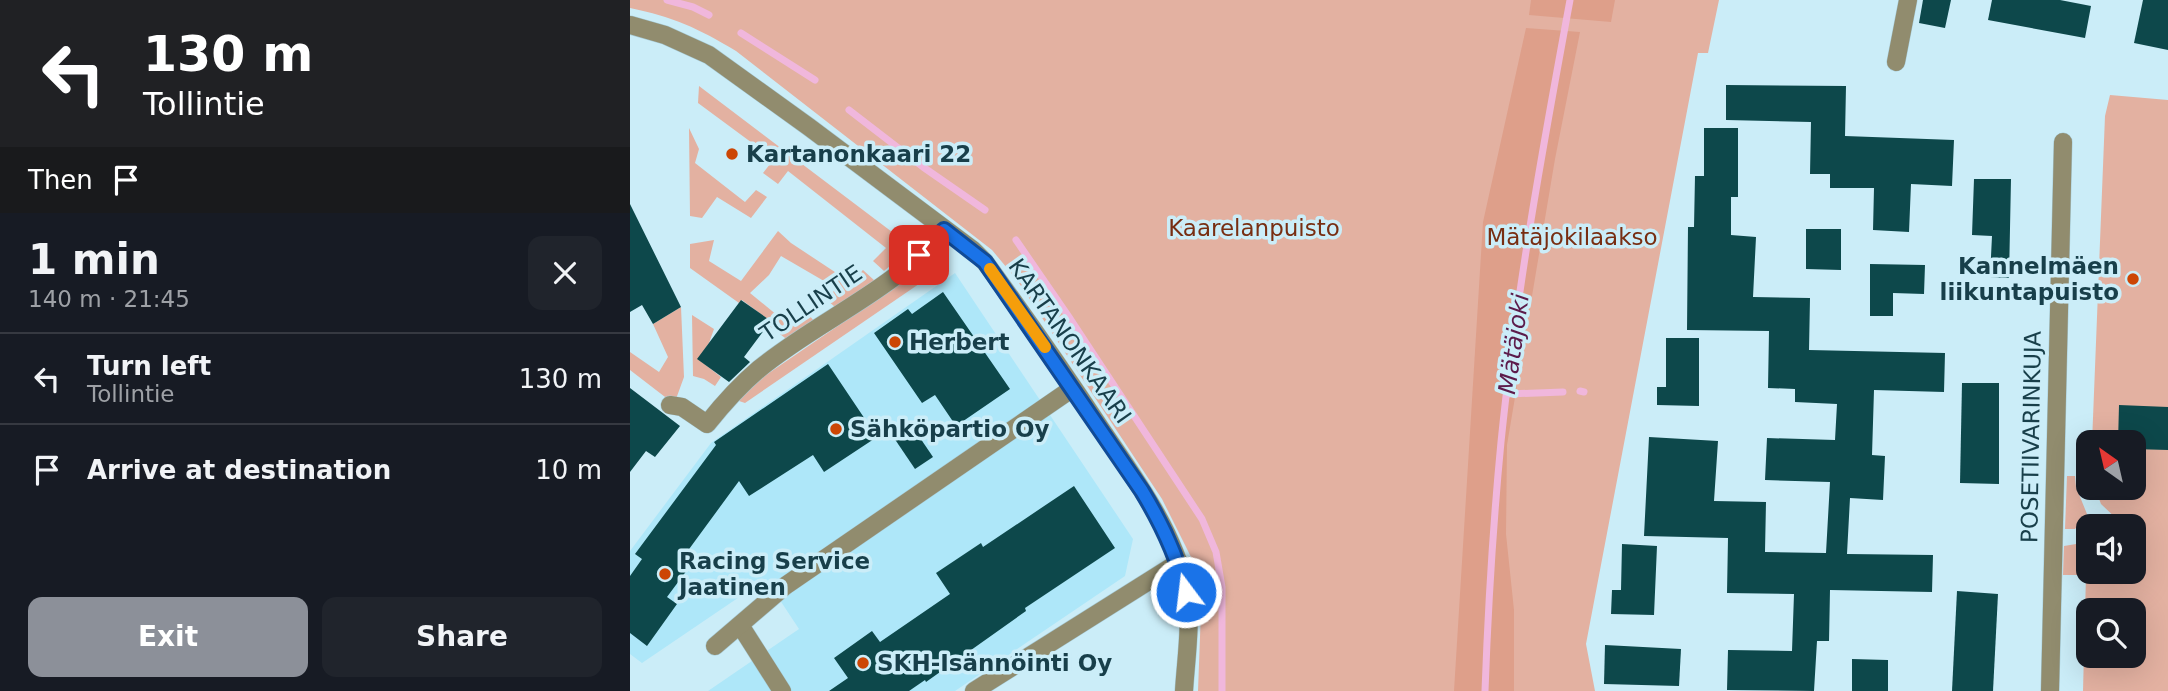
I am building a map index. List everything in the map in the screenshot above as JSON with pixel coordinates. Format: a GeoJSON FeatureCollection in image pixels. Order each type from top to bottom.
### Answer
{"type":"FeatureCollection","features":[{"type":"Feature","properties":{"kind":"street"},"geometry":{"type":"LineString","coordinates":[[1896,62],[1908,0]]}},
{"type":"Feature","properties":{"kind":"street","name":"KARTANONKAARI"},"geometry":{"type":"LineString","coordinates":[[630,25],[665,35],[709,55],[809,127],[985,262],[1073,387],[1164,526],[1179,562],[1186,592],[1188,614],[1184,691]]}},
{"type":"Feature","properties":{"kind":"street","name":"POSETIIVARINKUJA"},"geometry":{"type":"LineString","coordinates":[[2050,691],[2063,142]]}},
{"type":"Feature","properties":{"kind":"street","name":"TOLLINTIE"},"geometry":{"type":"LineString","coordinates":[[670,405],[682,407],[707,424],[761,368],[887,281],[926,250],[944,230]]}},
{"type":"Feature","properties":{"kind":"street"},"geometry":{"type":"LineString","coordinates":[[715,646],[785,586],[1073,387]]}},
{"type":"Feature","properties":{"kind":"street"},"geometry":{"type":"LineString","coordinates":[[974,691],[1179,562]]}},
{"type":"Feature","properties":{"kind":"street"},"geometry":{"type":"LineString","coordinates":[[740,625],[782,691]]}},
{"type":"Feature","properties":{"kind":"shaded area"},"geometry":{"type":"Polygon","coordinates":[[[1531,0],[1615,0],[1611,22],[1529,15],[1531,0]]]}},
{"type":"Feature","properties":{"kind":"shaded area"},"geometry":{"type":"Polygon","coordinates":[[[1526,28],[1580,32],[1555,159],[1507,445],[1506,534],[1514,610],[1514,691],[1454,691],[1483,222],[1526,28]]]}},
{"type":"Feature","properties":{"kind":"shaded area"},"geometry":{"type":"Polygon","coordinates":[[[955,273],[1133,539],[1125,576],[955,691],[708,691],[799,629],[766,579],[642,663],[630,654],[630,551],[711,443],[955,273]]]}},
{"type":"Feature","properties":{"kind":"green space","name":"Kaarelanpuisto"},"geometry":{"type":"Polygon","coordinates":[[[630,0],[1719,0],[1708,53],[1698,53],[1586,644],[1595,691],[1198,691],[1201,610],[1192,559],[1162,499],[1017,280],[992,250],[736,51],[685,24],[630,8],[630,0]]]}},
{"type":"Feature","properties":{"kind":"green space"},"geometry":{"type":"Polygon","coordinates":[[[699,86],[911,246],[910,249],[884,271],[873,261],[886,248],[788,171],[778,184],[763,173],[774,159],[698,103],[699,86]]]}},
{"type":"Feature","properties":{"kind":"green space","name":"Kannelmäen liikuntapuisto"},"geometry":{"type":"Polygon","coordinates":[[[2110,95],[2168,100],[2168,691],[2083,691],[2084,668],[2146,668],[2146,598],[2085,598],[2086,584],[2146,584],[2146,514],[2112,514],[2100,500],[2146,500],[2146,430],[2093,430],[2105,116],[2110,95]]]}},
{"type":"Feature","properties":{"kind":"green space"},"geometry":{"type":"Polygon","coordinates":[[[689,128],[699,149],[695,163],[745,202],[756,190],[767,197],[751,218],[717,197],[702,218],[690,216],[689,128]]]}},
{"type":"Feature","properties":{"kind":"green space"},"geometry":{"type":"Polygon","coordinates":[[[778,231],[791,243],[850,282],[863,270],[875,281],[835,307],[827,300],[836,288],[781,256],[769,275],[750,293],[789,325],[808,314],[815,322],[789,341],[768,325],[770,321],[742,300],[739,303],[690,268],[690,244],[714,240],[709,261],[741,281],[778,231]]]}},
{"type":"Feature","properties":{"kind":"green space"},"geometry":{"type":"Polygon","coordinates":[[[927,265],[934,268],[935,273],[745,403],[736,400],[741,392],[927,265]]]}},
{"type":"Feature","properties":{"kind":"green space"},"geometry":{"type":"Polygon","coordinates":[[[681,307],[684,377],[676,399],[669,400],[630,370],[630,352],[659,372],[668,357],[653,324],[681,307]]]}},
{"type":"Feature","properties":{"kind":"green space"},"geometry":{"type":"Polygon","coordinates":[[[692,315],[714,329],[709,343],[698,359],[721,377],[715,386],[693,376],[692,315]]]}},
{"type":"Feature","properties":{"kind":"green space"},"geometry":{"type":"Polygon","coordinates":[[[2067,476],[2075,476],[2076,500],[2081,500],[2087,514],[2076,514],[2076,528],[2065,529],[2067,476]]]}},
{"type":"Feature","properties":{"kind":"green space","name":"Kannelmäen liikuntapuisto"},"geometry":{"type":"Polygon","coordinates":[[[2076,544],[2076,575],[2063,575],[2064,546],[2076,544]]]}},
{"type":"Feature","properties":{"kind":"building"},"geometry":{"type":"Polygon","coordinates":[[[1923,0],[1951,0],[1945,28],[1919,23],[1923,0]]]}},
{"type":"Feature","properties":{"kind":"building"},"geometry":{"type":"Polygon","coordinates":[[[1992,0],[2060,0],[2091,6],[2085,38],[1988,20],[1992,0]]]}},
{"type":"Feature","properties":{"kind":"building"},"geometry":{"type":"Polygon","coordinates":[[[2143,0],[2168,0],[2168,50],[2134,43],[2143,0]]]}},
{"type":"Feature","properties":{"kind":"building"},"geometry":{"type":"Polygon","coordinates":[[[1726,85],[1846,86],[1845,136],[1954,140],[1952,186],[1911,184],[1909,232],[1873,230],[1874,188],[1830,188],[1830,174],[1810,174],[1811,122],[1726,120],[1726,85]]]}},
{"type":"Feature","properties":{"kind":"building"},"geometry":{"type":"Polygon","coordinates":[[[1704,128],[1738,128],[1738,197],[1731,197],[1731,235],[1756,237],[1753,297],[1810,298],[1809,350],[1945,353],[1944,392],[1874,390],[1872,455],[1885,456],[1883,500],[1850,498],[1847,554],[1933,555],[1932,592],[1830,590],[1829,641],[1817,641],[1814,691],[1727,690],[1728,650],[1792,651],[1794,594],[1727,593],[1728,538],[1644,536],[1649,437],[1718,441],[1714,501],[1766,502],[1765,552],[1826,553],[1830,482],[1765,480],[1767,438],[1835,440],[1837,404],[1795,402],[1795,389],[1768,388],[1769,331],[1687,330],[1688,227],[1694,227],[1695,176],[1704,176],[1704,128]]]}},
{"type":"Feature","properties":{"kind":"building"},"geometry":{"type":"Polygon","coordinates":[[[1974,179],[2011,179],[2009,278],[1990,277],[1992,236],[1972,235],[1974,179]]]}},
{"type":"Feature","properties":{"kind":"building"},"geometry":{"type":"Polygon","coordinates":[[[630,204],[681,307],[653,324],[642,305],[630,312],[630,204]]]}},
{"type":"Feature","properties":{"kind":"building"},"geometry":{"type":"Polygon","coordinates":[[[1806,229],[1841,229],[1841,270],[1806,269],[1806,229]]]}},
{"type":"Feature","properties":{"kind":"building"},"geometry":{"type":"Polygon","coordinates":[[[1870,264],[1925,265],[1924,294],[1893,293],[1893,316],[1870,316],[1870,264]]]}},
{"type":"Feature","properties":{"kind":"building"},"geometry":{"type":"Polygon","coordinates":[[[943,292],[1010,389],[956,426],[935,395],[922,403],[874,333],[908,309],[912,314],[943,292]]]}},
{"type":"Feature","properties":{"kind":"building"},"geometry":{"type":"Polygon","coordinates":[[[741,300],[771,321],[744,357],[750,362],[729,382],[697,359],[741,300]]]}},
{"type":"Feature","properties":{"kind":"building"},"geometry":{"type":"Polygon","coordinates":[[[1666,338],[1699,338],[1699,406],[1657,405],[1657,387],[1666,387],[1666,338]]]}},
{"type":"Feature","properties":{"kind":"building"},"geometry":{"type":"Polygon","coordinates":[[[828,364],[877,437],[824,472],[813,455],[749,496],[739,481],[684,556],[693,562],[667,597],[677,604],[647,646],[630,633],[630,576],[642,559],[635,554],[716,445],[714,442],[828,364]]]}},
{"type":"Feature","properties":{"kind":"building"},"geometry":{"type":"Polygon","coordinates":[[[1962,383],[1999,383],[1999,484],[1960,483],[1962,383]]]}},
{"type":"Feature","properties":{"kind":"building"},"geometry":{"type":"Polygon","coordinates":[[[630,388],[680,426],[655,457],[646,451],[630,472],[630,388]]]}},
{"type":"Feature","properties":{"kind":"building"},"geometry":{"type":"Polygon","coordinates":[[[2119,405],[2168,407],[2168,450],[2146,449],[2146,430],[2118,430],[2119,405]]]}},
{"type":"Feature","properties":{"kind":"building"},"geometry":{"type":"Polygon","coordinates":[[[910,423],[933,457],[915,469],[892,435],[910,423]]]}},
{"type":"Feature","properties":{"kind":"building"},"geometry":{"type":"Polygon","coordinates":[[[1074,486],[1115,548],[1025,608],[1026,611],[926,682],[925,680],[909,691],[829,691],[848,678],[834,658],[872,631],[880,642],[950,594],[936,573],[981,543],[983,547],[1074,486]]]}},
{"type":"Feature","properties":{"kind":"building"},"geometry":{"type":"Polygon","coordinates":[[[1622,544],[1657,546],[1654,615],[1611,614],[1612,590],[1621,590],[1622,544]]]}},
{"type":"Feature","properties":{"kind":"building"},"geometry":{"type":"Polygon","coordinates":[[[1957,591],[1998,594],[1993,691],[1952,691],[1957,591]]]}},
{"type":"Feature","properties":{"kind":"building"},"geometry":{"type":"Polygon","coordinates":[[[1605,645],[1681,649],[1679,686],[1604,684],[1605,645]]]}},
{"type":"Feature","properties":{"kind":"building"},"geometry":{"type":"Polygon","coordinates":[[[1852,659],[1888,660],[1888,691],[1852,691],[1852,659]]]}},
{"type":"Feature","properties":{"kind":"waterway"},"geometry":{"type":"LineString","coordinates":[[667,0],[693,7],[709,15]]}},
{"type":"Feature","properties":{"kind":"waterway","name":"Mätäjoki"},"geometry":{"type":"LineString","coordinates":[[1485,691],[1493,535],[1507,387],[1531,220],[1570,0]]}},
{"type":"Feature","properties":{"kind":"waterway"},"geometry":{"type":"LineString","coordinates":[[741,33],[815,80]]}},
{"type":"Feature","properties":{"kind":"waterway"},"geometry":{"type":"LineString","coordinates":[[849,110],[985,210]]}},
{"type":"Feature","properties":{"kind":"waterway"},"geometry":{"type":"LineString","coordinates":[[1016,240],[1202,519],[1216,552],[1222,587],[1222,691]]}},
{"type":"Feature","properties":{"kind":"waterway"},"geometry":{"type":"LineString","coordinates":[[1580,391],[1584,392]]}},
{"type":"Feature","properties":{"kind":"waterway"},"geometry":{"type":"LineString","coordinates":[[1507,394],[1563,392]]}},
{"type":"Feature","properties":{"kind":"slow traffic"},"geometry":{"type":"LineString","coordinates":[[990,269],[1045,347]]}},
{"type":"Feature","properties":{"kind":"place","name":"Kartanonkaari 22"},"geometry":{"type":"Point","coordinates":[732,154]}},
{"type":"Feature","properties":{"kind":"place","name":"Kannelmäen liikuntapuisto"},"geometry":{"type":"Point","coordinates":[2133,279]}},
{"type":"Feature","properties":{"kind":"place","name":"Herbert"},"geometry":{"type":"Point","coordinates":[895,342]}},
{"type":"Feature","properties":{"kind":"place","name":"Sähköpartio Oy"},"geometry":{"type":"Point","coordinates":[836,429]}},
{"type":"Feature","properties":{"kind":"place","name":"Racing Service Jaatinen"},"geometry":{"type":"Point","coordinates":[665,574]}},
{"type":"Feature","properties":{"kind":"place","name":"SKH-Isännöinti Oy"},"geometry":{"type":"Point","coordinates":[863,663]}},
{"type":"Feature","properties":{"kind":"route"},"geometry":{"type":"LineString","coordinates":[[919,255],[944,230],[985,262],[1073,387],[1164,526],[1179,562],[1186,592]]}},
{"type":"Feature","properties":{"kind":"park label","name":"Mätäjokilaakso"},"geometry":{"type":"Point","coordinates":[1572,237]}}]}
